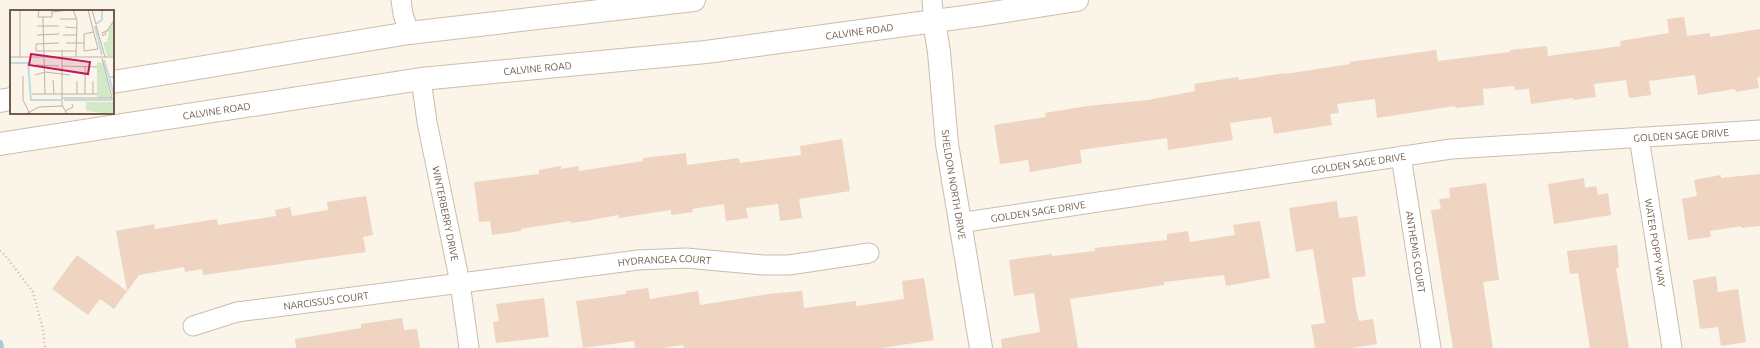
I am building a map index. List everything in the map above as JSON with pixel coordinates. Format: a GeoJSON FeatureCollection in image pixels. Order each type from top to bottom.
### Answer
{"type":"FeatureCollection","features":[{"type":"Feature","properties":{"kind":"main road"},"geometry":{"type":"LineString","coordinates":[[114,82],[409,33],[694,0]]}},
{"type":"Feature","properties":{"kind":"main road","name":"CALVINE ROAD"},"geometry":{"type":"LineString","coordinates":[[0,144],[421,79],[706,52],[1077,0]]}},
{"type":"Feature","properties":{"kind":"main road","name":"SHELDON NORTH DRIVE"},"geometry":{"type":"LineString","coordinates":[[934,21],[939,52],[947,144],[980,348]]}},
{"type":"Feature","properties":{"kind":"main road"},"geometry":{"type":"LineString","coordinates":[[0,101],[10,99]]}},
{"type":"Feature","properties":{"kind":"street"},"geometry":{"type":"LineString","coordinates":[[401,0],[403,14],[409,33]]}},
{"type":"Feature","properties":{"kind":"street"},"geometry":{"type":"LineString","coordinates":[[932,0],[934,21]]}},
{"type":"Feature","properties":{"kind":"street","name":"WINTERBERRY DRIVE"},"geometry":{"type":"LineString","coordinates":[[421,79],[426,122],[460,283],[469,348]]}},
{"type":"Feature","properties":{"kind":"street","name":"GOLDEN SAGE DRIVE"},"geometry":{"type":"LineString","coordinates":[[959,223],[1451,149],[1760,130]]}},
{"type":"Feature","properties":{"kind":"street","name":"WATER POPPY WAY"},"geometry":{"type":"LineString","coordinates":[[1639,137],[1672,348]]}},
{"type":"Feature","properties":{"kind":"street","name":"ANTHEMIS COURT"},"geometry":{"type":"LineString","coordinates":[[1401,156],[1431,348]]}},
{"type":"Feature","properties":{"kind":"street","name":"HYDRANGEA COURT"},"geometry":{"type":"LineString","coordinates":[[460,283],[661,258],[686,258],[763,265],[789,265],[869,253]]}},
{"type":"Feature","properties":{"kind":"street","name":"NARCISSUS COURT"},"geometry":{"type":"LineString","coordinates":[[194,326],[237,312],[460,283]]}},
{"type":"Feature","properties":{"kind":"path"},"geometry":{"type":"LineString","coordinates":[[0,251],[4,254],[33,292],[43,330],[45,348]]}},
{"type":"Feature","properties":{"kind":"building"},"geometry":{"type":"Polygon","coordinates":[[[1684,17],[1687,36],[1710,33],[1710,37],[1760,29],[1760,77],[1757,78],[1759,88],[1736,92],[1735,89],[1698,95],[1695,75],[1649,81],[1651,95],[1629,98],[1626,80],[1594,84],[1596,97],[1573,100],[1573,98],[1531,104],[1529,89],[1515,90],[1514,86],[1483,89],[1484,105],[1456,108],[1455,106],[1377,118],[1375,99],[1337,104],[1339,113],[1330,114],[1332,125],[1274,134],[1271,117],[1230,123],[1233,140],[1168,150],[1167,138],[1080,150],[1082,163],[1030,172],[1028,160],[1000,164],[994,125],[1046,117],[1045,113],[1087,106],[1148,100],[1195,91],[1194,84],[1238,77],[1239,80],[1285,74],[1350,64],[1350,62],[1436,50],[1438,61],[1547,46],[1548,56],[1621,46],[1620,41],[1669,33],[1667,19],[1684,17]]]}},
{"type":"Feature","properties":{"kind":"building"},"geometry":{"type":"Polygon","coordinates":[[[842,139],[850,191],[799,199],[802,218],[780,221],[778,204],[746,208],[748,218],[726,221],[724,204],[692,209],[693,212],[671,215],[671,210],[619,218],[618,215],[571,223],[570,221],[492,235],[490,221],[479,222],[474,182],[539,174],[539,170],[561,166],[561,169],[578,166],[579,171],[643,161],[643,158],[686,153],[687,165],[739,158],[740,163],[801,155],[800,146],[842,139]]]}},
{"type":"Feature","properties":{"kind":"building"},"geometry":{"type":"Polygon","coordinates":[[[1760,174],[1760,226],[1741,228],[1741,226],[1710,231],[1711,237],[1688,240],[1682,199],[1697,196],[1694,180],[1721,175],[1721,178],[1760,174]]]}},
{"type":"Feature","properties":{"kind":"building"},"geometry":{"type":"Polygon","coordinates":[[[1584,178],[1585,188],[1596,186],[1598,195],[1608,193],[1611,215],[1554,224],[1548,184],[1584,178]]]}},
{"type":"Feature","properties":{"kind":"building"},"geometry":{"type":"Polygon","coordinates":[[[1486,183],[1499,280],[1483,282],[1493,348],[1453,348],[1431,210],[1441,209],[1439,199],[1450,198],[1449,188],[1486,183]]]}},
{"type":"Feature","properties":{"kind":"building"},"geometry":{"type":"Polygon","coordinates":[[[366,196],[373,235],[363,237],[366,252],[203,275],[202,269],[185,272],[184,267],[139,275],[114,309],[100,299],[88,315],[52,289],[77,255],[127,291],[116,231],[154,224],[155,229],[217,219],[218,225],[276,216],[275,210],[290,207],[292,216],[328,210],[327,202],[366,196]]]}},
{"type":"Feature","properties":{"kind":"building"},"geometry":{"type":"Polygon","coordinates":[[[1337,201],[1339,218],[1357,216],[1366,276],[1352,278],[1356,309],[1359,321],[1373,319],[1377,344],[1352,348],[1315,348],[1311,325],[1325,323],[1313,249],[1296,252],[1289,208],[1337,201]]]}},
{"type":"Feature","properties":{"kind":"building"},"geometry":{"type":"Polygon","coordinates":[[[1260,221],[1270,278],[1226,286],[1224,275],[1164,282],[1164,285],[1070,299],[1078,348],[1002,348],[1001,339],[1040,332],[1034,293],[1014,296],[1009,260],[1052,254],[1052,256],[1095,251],[1095,248],[1167,240],[1167,234],[1188,231],[1190,242],[1235,235],[1233,225],[1260,221]]]}},
{"type":"Feature","properties":{"kind":"building"},"geometry":{"type":"Polygon","coordinates":[[[1617,245],[1619,268],[1616,268],[1629,348],[1590,348],[1578,273],[1570,274],[1567,251],[1617,245]]]}},
{"type":"Feature","properties":{"kind":"building"},"geometry":{"type":"Polygon","coordinates":[[[1716,276],[1718,292],[1738,289],[1746,342],[1721,346],[1718,327],[1700,329],[1693,280],[1716,276]]]}},
{"type":"Feature","properties":{"kind":"building"},"geometry":{"type":"Polygon","coordinates":[[[924,278],[934,340],[881,348],[684,348],[683,345],[662,348],[635,348],[634,341],[583,348],[576,301],[626,294],[626,291],[648,288],[650,299],[698,291],[700,305],[768,294],[802,291],[804,308],[856,301],[856,306],[904,299],[902,281],[924,278]]]}},
{"type":"Feature","properties":{"kind":"building"},"geometry":{"type":"Polygon","coordinates":[[[544,298],[549,337],[496,343],[493,322],[499,321],[496,304],[544,298]]]}},
{"type":"Feature","properties":{"kind":"building"},"geometry":{"type":"Polygon","coordinates":[[[402,318],[404,330],[417,329],[420,348],[296,348],[295,339],[361,328],[361,324],[402,318]]]}},
{"type":"Feature","properties":{"kind":"waterway"},"geometry":{"type":"LineString","coordinates":[[0,343],[1,348]]}}]}
